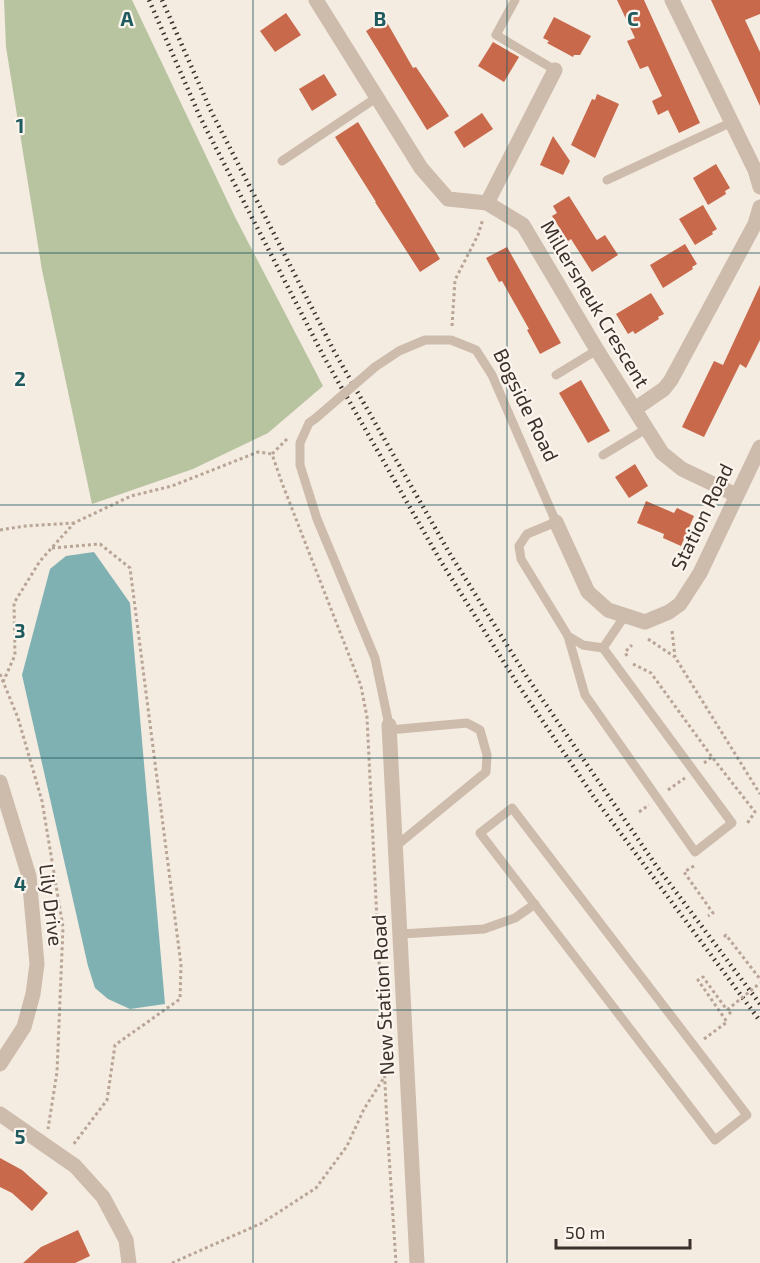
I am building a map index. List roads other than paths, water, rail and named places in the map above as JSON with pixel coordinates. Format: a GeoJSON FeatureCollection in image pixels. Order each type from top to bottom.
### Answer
{"type":"FeatureCollection","features":[{"type":"Feature","properties":{"kind":"street","name":"Millersneuk Crescent"},"geometry":{"type":"LineString","coordinates":[[316,0],[421,168],[448,199],[488,203],[523,225],[597,350],[662,453],[682,469],[736,495]]}},
{"type":"Feature","properties":{"kind":"street"},"geometry":{"type":"LineString","coordinates":[[672,0],[755,170],[760,187]]}},
{"type":"Feature","properties":{"kind":"street"},"geometry":{"type":"LineString","coordinates":[[488,203],[555,70]]}},
{"type":"Feature","properties":{"kind":"street","name":"Millersneuk Crescent"},"geometry":{"type":"LineString","coordinates":[[635,409],[664,389],[671,380],[755,224],[760,207]]}},
{"type":"Feature","properties":{"kind":"street","name":"Station Road"},"geometry":{"type":"LineString","coordinates":[[680,604],[700,573],[760,447]]}},
{"type":"Feature","properties":{"kind":"street","name":"Bogside Road"},"geometry":{"type":"LineString","coordinates":[[556,522],[588,592],[608,610],[645,622],[669,612],[680,604]]}},
{"type":"Feature","properties":{"kind":"street","name":"New Station Road"},"geometry":{"type":"LineString","coordinates":[[389,728],[417,1263]]}},
{"type":"Feature","properties":{"kind":"street","name":"Lily Drive"},"geometry":{"type":"LineString","coordinates":[[0,782],[29,876],[37,964],[33,994],[24,1027],[0,1064]]}},
{"type":"Feature","properties":{"kind":"street"},"geometry":{"type":"LineString","coordinates":[[0,1114],[75,1166],[103,1197],[126,1240],[129,1263]]}},
{"type":"Feature","properties":{"kind":"lane"},"geometry":{"type":"LineString","coordinates":[[515,0],[496,35],[555,70]]}},
{"type":"Feature","properties":{"kind":"lane"},"geometry":{"type":"LineString","coordinates":[[282,161],[376,98]]}},
{"type":"Feature","properties":{"kind":"lane"},"geometry":{"type":"LineString","coordinates":[[607,180],[732,123]]}},
{"type":"Feature","properties":{"kind":"lane","name":"Bogside Road"},"geometry":{"type":"LineString","coordinates":[[389,728],[375,658],[317,519],[300,465],[300,443],[313,420],[375,367],[399,351],[425,340],[451,340],[476,350],[492,375],[556,522]]}},
{"type":"Feature","properties":{"kind":"lane"},"geometry":{"type":"LineString","coordinates":[[556,375],[597,350]]}},
{"type":"Feature","properties":{"kind":"lane"},"geometry":{"type":"LineString","coordinates":[[603,455],[646,429]]}},
{"type":"Feature","properties":{"kind":"lane"},"geometry":{"type":"LineString","coordinates":[[556,522],[527,534],[519,546],[521,559],[568,636],[585,695],[695,852],[732,824],[603,648],[583,645],[568,636]]}},
{"type":"Feature","properties":{"kind":"lane"},"geometry":{"type":"LineString","coordinates":[[603,648],[624,616]]}},
{"type":"Feature","properties":{"kind":"lane"},"geometry":{"type":"LineString","coordinates":[[389,728],[467,723],[480,730],[487,755],[486,771],[396,846]]}},
{"type":"Feature","properties":{"kind":"lane"},"geometry":{"type":"LineString","coordinates":[[512,808],[747,1115],[715,1140],[535,904],[480,832],[512,808]]}},
{"type":"Feature","properties":{"kind":"lane"},"geometry":{"type":"LineString","coordinates":[[401,934],[484,929],[515,918],[535,904]]}},
{"type":"Feature","properties":{"kind":"water"},"geometry":{"type":"Polygon","coordinates":[[[94,552],[130,603],[165,1004],[130,1009],[108,999],[95,988],[88,966],[22,675],[50,569],[66,556],[94,552]]]}},
{"type":"Feature","properties":{"kind":"railway"},"geometry":{"type":"LineString","coordinates":[[149,0],[200,117],[324,357],[440,560],[517,683],[596,800],[760,1021]]}},
{"type":"Feature","properties":{"kind":"railway"},"geometry":{"type":"LineString","coordinates":[[162,0],[211,111],[334,351],[450,554],[527,677],[655,864],[760,1004]]}}]}
